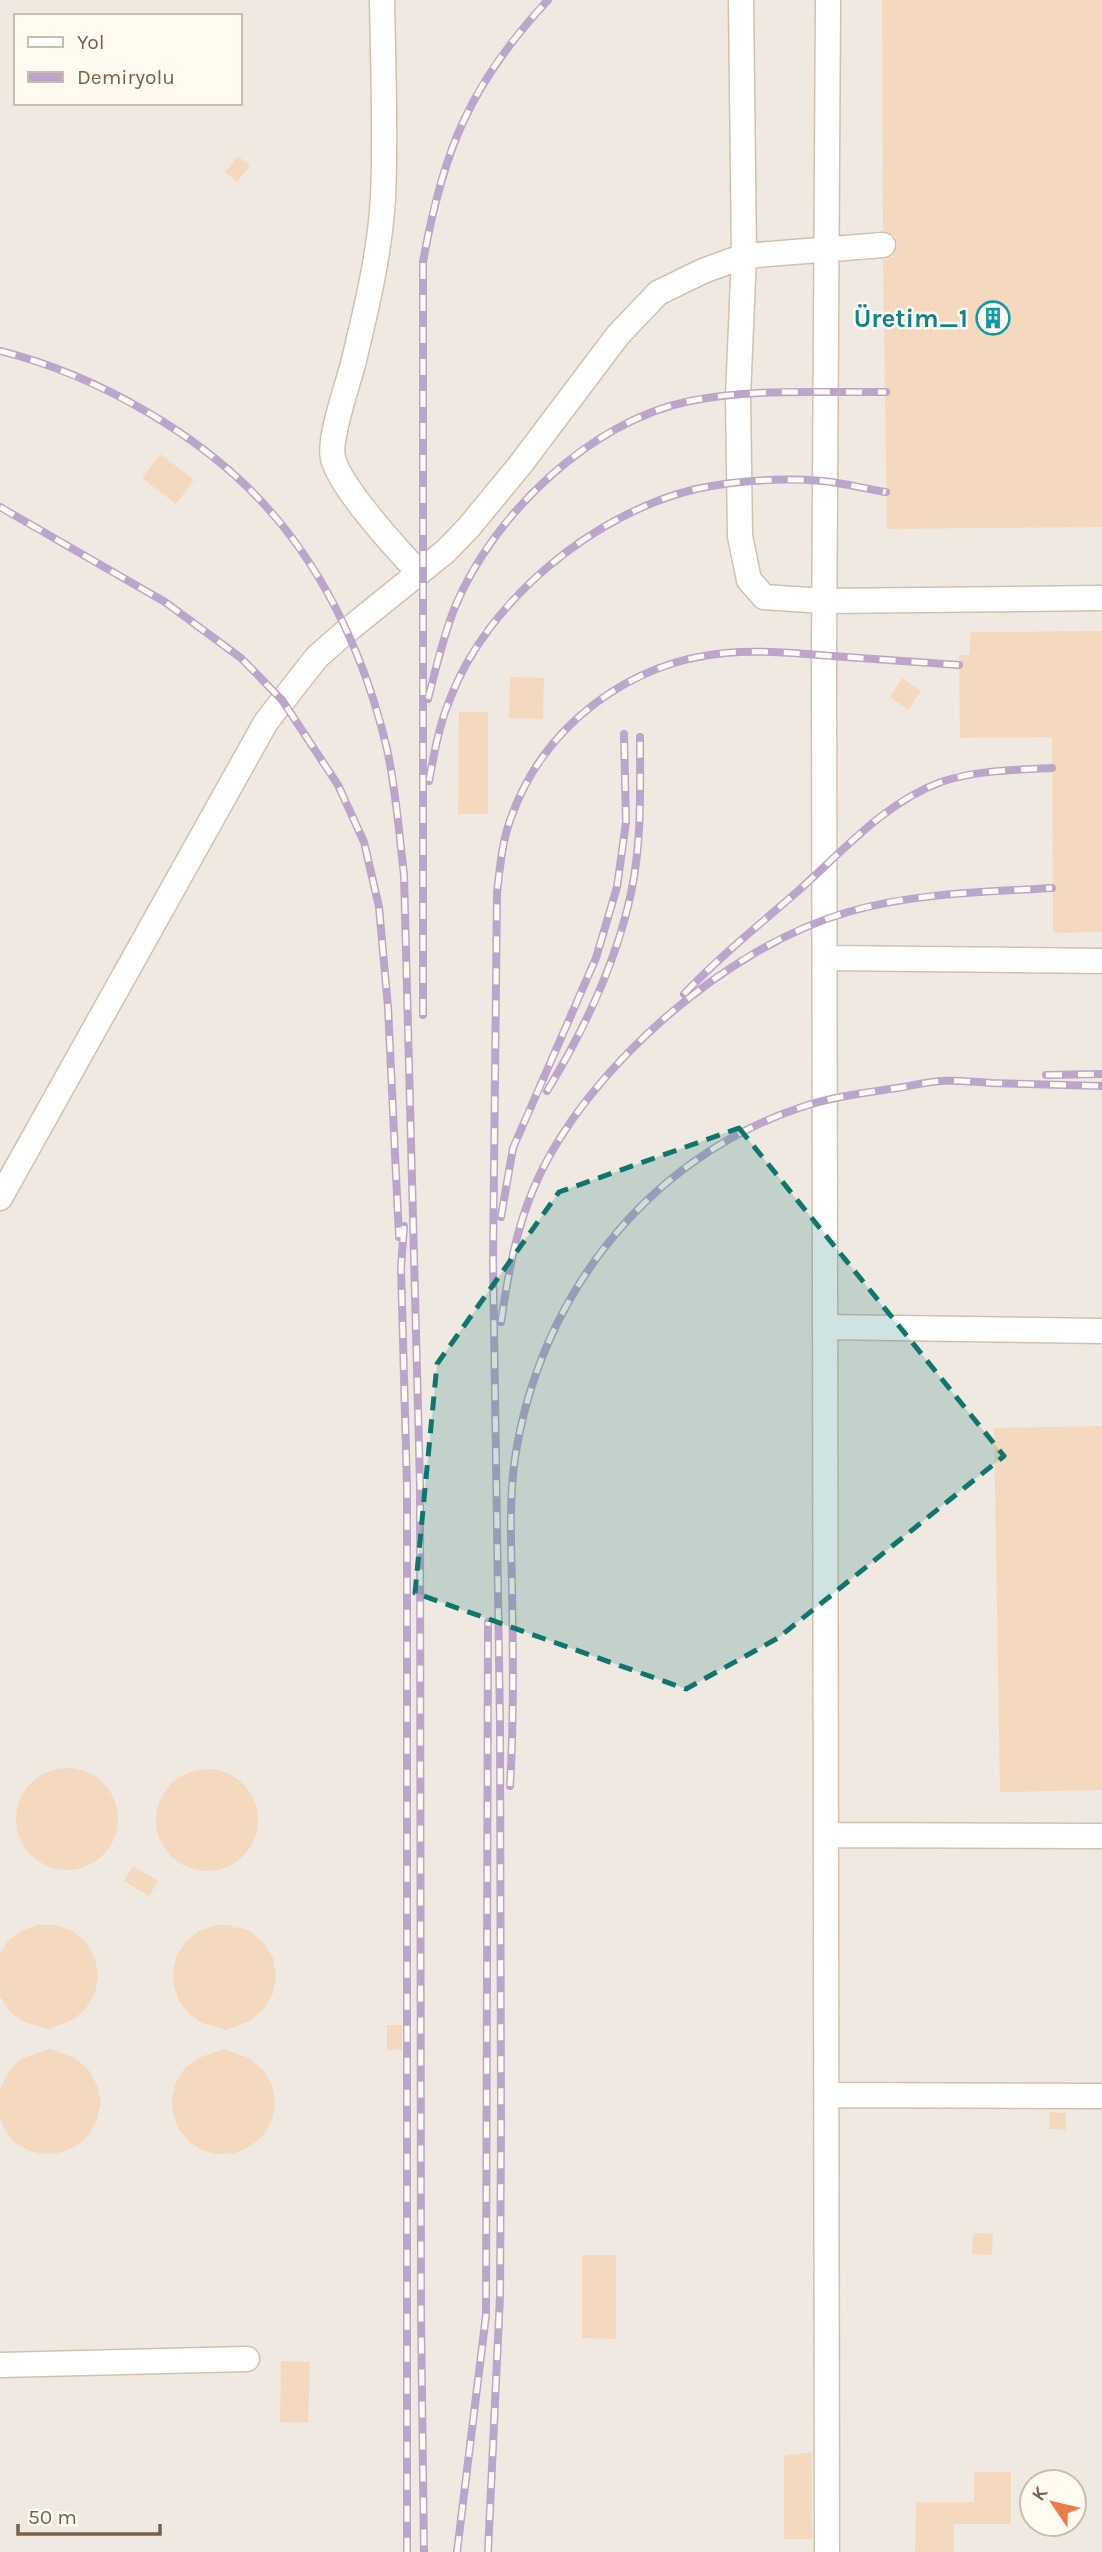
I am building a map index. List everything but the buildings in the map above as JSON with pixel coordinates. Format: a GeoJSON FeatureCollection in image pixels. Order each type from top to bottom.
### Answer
{"type":"FeatureCollection","features":[{"type":"Feature","properties":{"kind":"lane"},"geometry":{"type":"LineString","coordinates":[[382,0],[383,199],[374,276],[350,381],[332,444],[333,459],[343,478],[373,520],[419,573]]}},
{"type":"Feature","properties":{"kind":"lane"},"geometry":{"type":"LineString","coordinates":[[741,0],[744,256],[738,396],[740,537],[749,580],[764,597],[824,601],[1102,598]]}},
{"type":"Feature","properties":{"kind":"lane"},"geometry":{"type":"LineString","coordinates":[[827,2552],[824,601],[828,0]]}},
{"type":"Feature","properties":{"kind":"lane"},"geometry":{"type":"LineString","coordinates":[[0,1198],[266,722],[317,657],[446,551],[469,527],[520,465],[618,335],[658,293],[703,271],[744,256],[883,245]]}},
{"type":"Feature","properties":{"kind":"lane"},"geometry":{"type":"LineString","coordinates":[[825,958],[1102,961]]}},
{"type":"Feature","properties":{"kind":"lane"},"geometry":{"type":"LineString","coordinates":[[825,1327],[1102,1331]]}},
{"type":"Feature","properties":{"kind":"lane"},"geometry":{"type":"LineString","coordinates":[[827,1835],[1102,1836]]}},
{"type":"Feature","properties":{"kind":"lane"},"geometry":{"type":"LineString","coordinates":[[827,2095],[1102,2096]]}},
{"type":"Feature","properties":{"kind":"lane"},"geometry":{"type":"LineString","coordinates":[[0,2365],[247,2359]]}},
{"type":"Feature","properties":{"kind":"highlighted area"},"geometry":{"type":"Polygon","coordinates":[[[739,1128],[1004,1456],[778,1638],[686,1689],[415,1593],[437,1364],[559,1192],[739,1128]]]}},
{"type":"Feature","properties":{"kind":"shaded area"},"geometry":{"type":"Polygon","coordinates":[[[0,0],[1102,0],[1102,2552],[0,2552],[0,0]]]}},
{"type":"Feature","properties":{"kind":"railway"},"geometry":{"type":"LineString","coordinates":[[423,1015],[423,262],[440,186],[464,120],[498,61],[548,0]]}},
{"type":"Feature","properties":{"kind":"railway"},"geometry":{"type":"LineString","coordinates":[[0,351],[74,376],[147,412],[214,458],[271,512],[311,565],[343,623],[369,685],[390,764],[404,875],[420,1485],[421,2316],[424,2552]]}},
{"type":"Feature","properties":{"kind":"railway"},"geometry":{"type":"LineString","coordinates":[[428,699],[451,618],[472,573],[494,539],[520,507],[549,477],[582,451],[616,429],[653,412],[690,401],[738,394],[886,392]]}},
{"type":"Feature","properties":{"kind":"railway"},"geometry":{"type":"LineString","coordinates":[[429,781],[443,719],[467,663],[490,628],[517,596],[549,566],[583,540],[620,518],[658,501],[712,486],[760,480],[807,480],[886,492]]}},
{"type":"Feature","properties":{"kind":"railway"},"geometry":{"type":"LineString","coordinates":[[0,507],[165,602],[241,658],[282,700],[338,785],[364,842],[379,907],[388,1007],[399,1237]]}},
{"type":"Feature","properties":{"kind":"railway"},"geometry":{"type":"LineString","coordinates":[[488,2552],[500,2296],[500,1724],[493,1262],[497,893],[506,834],[527,783],[546,753],[569,727],[595,704],[624,684],[656,669],[690,659],[752,652],[959,665]]}},
{"type":"Feature","properties":{"kind":"railway"},"geometry":{"type":"LineString","coordinates":[[501,1217],[513,1148],[596,958],[617,887],[626,822],[624,734]]}},
{"type":"Feature","properties":{"kind":"railway"},"geometry":{"type":"LineString","coordinates":[[547,1091],[597,996],[625,919],[637,854],[640,737]]}},
{"type":"Feature","properties":{"kind":"railway"},"geometry":{"type":"LineString","coordinates":[[684,994],[865,829],[901,802],[920,791],[954,778],[996,771],[1052,768]]}},
{"type":"Feature","properties":{"kind":"railway"},"geometry":{"type":"LineString","coordinates":[[501,1322],[523,1217],[536,1183],[559,1140],[589,1097],[625,1056],[665,1018],[709,983],[755,953],[802,929],[848,912],[924,897],[1052,888]]}},
{"type":"Feature","properties":{"kind":"railway"},"geometry":{"type":"LineString","coordinates":[[1046,1075],[1102,1074]]}},
{"type":"Feature","properties":{"kind":"railway"},"geometry":{"type":"LineString","coordinates":[[510,1786],[513,1686],[511,1521],[515,1458],[528,1399],[548,1344],[575,1291],[608,1243],[648,1200],[693,1162],[744,1131],[811,1104],[941,1081],[1102,1086]]}},
{"type":"Feature","properties":{"kind":"railway"},"geometry":{"type":"LineString","coordinates":[[404,1226],[401,1268],[407,1486],[407,2552]]}},
{"type":"Feature","properties":{"kind":"railway"},"geometry":{"type":"LineString","coordinates":[[457,2552],[486,2315],[488,1622]]}},
{"type":"Feature","properties":{"kind":"place","name":"Üretim_1"},"geometry":{"type":"Point","coordinates":[993,318]}}]}
